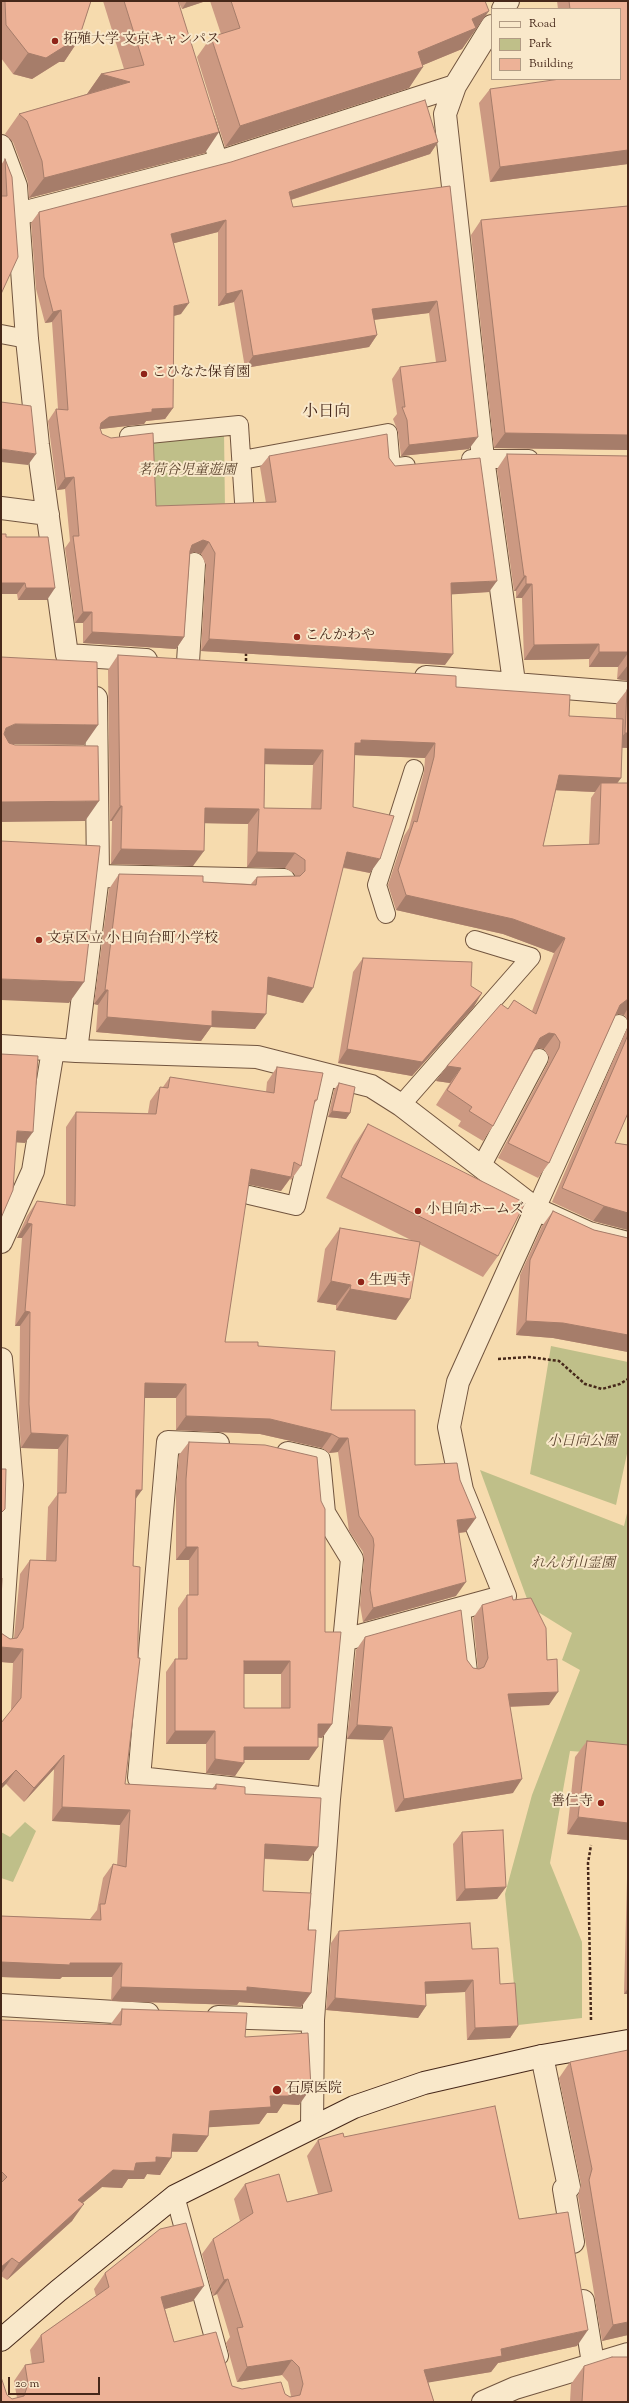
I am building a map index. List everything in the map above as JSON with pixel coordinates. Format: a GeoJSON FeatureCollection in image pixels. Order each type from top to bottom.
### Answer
{"type":"FeatureCollection","features":[{"type":"Feature","properties":{"kind":"street"},"geometry":{"type":"LineString","coordinates":[[491,28],[455,86],[445,114],[483,458],[514,682]]}},
{"type":"Feature","properties":{"kind":"street"},"geometry":{"type":"LineString","coordinates":[[18,214],[219,162],[455,86]]}},
{"type":"Feature","properties":{"kind":"street"},"geometry":{"type":"LineString","coordinates":[[1,146],[16,186],[27,339],[67,655],[188,662],[246,658]]}},
{"type":"Feature","properties":{"kind":"street"},"geometry":{"type":"LineString","coordinates":[[1,508],[48,514]]}},
{"type":"Feature","properties":{"kind":"street"},"geometry":{"type":"LineString","coordinates":[[188,662],[194,564]]}},
{"type":"Feature","properties":{"kind":"street"},"geometry":{"type":"LineString","coordinates":[[76,1051],[98,876],[88,756],[95,657]]}},
{"type":"Feature","properties":{"kind":"street"},"geometry":{"type":"LineString","coordinates":[[403,675],[514,682],[628,692]]}},
{"type":"Feature","properties":{"kind":"street"},"geometry":{"type":"LineString","coordinates":[[98,876],[284,880]]}},
{"type":"Feature","properties":{"kind":"street"},"geometry":{"type":"LineString","coordinates":[[1,1046],[76,1051],[256,1057],[371,1086],[401,1105],[536,1209],[589,1233],[628,1243]]}},
{"type":"Feature","properties":{"kind":"street"},"geometry":{"type":"LineString","coordinates":[[1,1242],[33,1171],[53,1050]]}},
{"type":"Feature","properties":{"kind":"street"},"geometry":{"type":"LineString","coordinates":[[344,1640],[461,1610],[505,1596],[462,1490],[449,1427],[458,1382],[470,1351],[536,1209]]}},
{"type":"Feature","properties":{"kind":"street"},"geometry":{"type":"LineString","coordinates":[[1,1360],[12,1485],[4,1570],[1,1641]]}},
{"type":"Feature","properties":{"kind":"street"},"geometry":{"type":"LineString","coordinates":[[235,1445],[168,1442],[139,1778],[329,1799]]}},
{"type":"Feature","properties":{"kind":"street"},"geometry":{"type":"LineString","coordinates":[[265,1448],[319,1460],[324,1513],[352,1560],[329,1799],[313,2020],[312,2127]]}},
{"type":"Feature","properties":{"kind":"street"},"geometry":{"type":"LineString","coordinates":[[1,2006],[172,2015]]}},
{"type":"Feature","properties":{"kind":"street"},"geometry":{"type":"LineString","coordinates":[[195,2016],[313,2020]]}},
{"type":"Feature","properties":{"kind":"street"},"geometry":{"type":"LineString","coordinates":[[1,2340],[58,2291],[175,2196],[312,2127],[354,2107],[424,2083],[542,2056],[628,2041]]}},
{"type":"Feature","properties":{"kind":"street"},"geometry":{"type":"LineString","coordinates":[[542,2056],[569,2187],[564,2189],[593,2363]]}},
{"type":"Feature","properties":{"kind":"street"},"geometry":{"type":"LineString","coordinates":[[484,2402],[515,2388],[593,2363],[628,2354]]}},
{"type":"Feature","properties":{"kind":"lane"},"geometry":{"type":"LineString","coordinates":[[200,104],[219,162]]}},
{"type":"Feature","properties":{"kind":"lane"},"geometry":{"type":"LineString","coordinates":[[1,334],[27,339]]}},
{"type":"Feature","properties":{"kind":"lane"},"geometry":{"type":"LineString","coordinates":[[109,438],[239,425],[244,502]]}},
{"type":"Feature","properties":{"kind":"lane"},"geometry":{"type":"LineString","coordinates":[[242,460],[388,433],[391,468],[422,465]]}},
{"type":"Feature","properties":{"kind":"lane"},"geometry":{"type":"LineString","coordinates":[[453,461],[483,458],[544,459]]}},
{"type":"Feature","properties":{"kind":"lane"},"geometry":{"type":"LineString","coordinates":[[386,914],[377,885],[414,769]]}},
{"type":"Feature","properties":{"kind":"lane"},"geometry":{"type":"LineString","coordinates":[[401,1105],[531,957],[476,940]]}},
{"type":"Feature","properties":{"kind":"lane"},"geometry":{"type":"LineString","coordinates":[[536,1209],[620,1024]]}},
{"type":"Feature","properties":{"kind":"lane"},"geometry":{"type":"LineString","coordinates":[[481,1167],[539,1058]]}},
{"type":"Feature","properties":{"kind":"lane"},"geometry":{"type":"LineString","coordinates":[[249,1195],[296,1206],[327,1075]]}},
{"type":"Feature","properties":{"kind":"lane"},"geometry":{"type":"LineString","coordinates":[[461,1610],[468,1672]]}},
{"type":"Feature","properties":{"kind":"lane"},"geometry":{"type":"LineString","coordinates":[[175,2196],[223,2371]]}},
{"type":"Feature","properties":{"kind":"path"},"geometry":{"type":"LineString","coordinates":[[470,1351],[502,1360],[529,1357],[559,1361],[585,1384],[602,1389],[620,1384],[628,1378]]}},
{"type":"Feature","properties":{"kind":"path"},"geometry":{"type":"LineString","coordinates":[[591,1845],[588,1863],[591,2025]]}},
{"type":"Feature","properties":{"kind":"green space","name":"茗荷谷児童遊園"},"geometry":{"type":"Polygon","coordinates":[[[224,432],[225,510],[148,509],[150,440],[224,432]]]}},
{"type":"Feature","properties":{"kind":"green space","name":"小日向公園"},"geometry":{"type":"Polygon","coordinates":[[[551,1346],[628,1362],[628,1449],[616,1505],[530,1474],[551,1346]]]}},
{"type":"Feature","properties":{"kind":"green space","name":"れんげ山霊園"},"geometry":{"type":"Polygon","coordinates":[[[480,1470],[624,1526],[628,1509],[628,1755],[570,1751],[550,1863],[582,1942],[582,2018],[518,2025],[505,1894],[532,1795],[580,1670],[562,1660],[572,1633],[530,1607],[480,1470]]]}},
{"type":"Feature","properties":{"kind":"green space"},"geometry":{"type":"Polygon","coordinates":[[[25,1822],[36,1831],[13,1882],[1,1878],[1,1832],[10,1837],[25,1822]]]}},
{"type":"Feature","properties":{"kind":"building"},"geometry":{"type":"Polygon","coordinates":[[[5,1],[91,1],[78,41],[73,41],[46,58],[28,53],[6,25],[5,1]]]}},
{"type":"Feature","properties":{"kind":"building"},"geometry":{"type":"Polygon","coordinates":[[[124,1],[178,1],[219,132],[44,178],[42,161],[27,121],[19,114],[130,82],[101,74],[144,65],[124,1]]]}},
{"type":"Feature","properties":{"kind":"building"},"geometry":{"type":"Polygon","coordinates":[[[231,1],[485,1],[489,11],[472,19],[476,28],[418,52],[423,67],[240,126],[211,37],[240,28],[231,1]]]}},
{"type":"Feature","properties":{"kind":"building"},"geometry":{"type":"Polygon","coordinates":[[[569,1],[628,1],[628,150],[500,167],[490,89],[553,80],[621,80],[621,8],[570,8],[569,1]]]}},
{"type":"Feature","properties":{"kind":"building"},"geometry":{"type":"Polygon","coordinates":[[[425,100],[438,142],[289,192],[293,207],[450,186],[478,437],[409,445],[407,420],[402,407],[405,407],[400,367],[446,361],[437,301],[372,309],[377,335],[253,356],[242,290],[226,294],[226,220],[171,234],[189,303],[174,306],[173,408],[152,409],[152,412],[109,417],[101,423],[100,428],[102,434],[111,438],[153,433],[156,506],[276,502],[269,456],[387,434],[389,458],[395,466],[480,458],[497,581],[451,583],[453,654],[209,639],[215,553],[209,542],[203,540],[192,545],[190,551],[184,637],[92,632],[92,612],[83,612],[73,536],[79,536],[74,477],[65,478],[56,409],[68,410],[61,310],[53,312],[44,277],[39,212],[231,162],[425,100]]]}},
{"type":"Feature","properties":{"kind":"building"},"geometry":{"type":"Polygon","coordinates":[[[5,159],[12,177],[18,257],[1,294],[1,196],[7,196],[5,159]]]}},
{"type":"Feature","properties":{"kind":"building"},"geometry":{"type":"Polygon","coordinates":[[[628,206],[628,435],[505,433],[481,220],[628,206]]]}},
{"type":"Feature","properties":{"kind":"building"},"geometry":{"type":"Polygon","coordinates":[[[1,402],[31,406],[36,454],[1,449],[1,402]]]}},
{"type":"Feature","properties":{"kind":"building"},"geometry":{"type":"Polygon","coordinates":[[[507,454],[628,456],[628,652],[599,652],[599,644],[534,645],[532,584],[526,584],[526,576],[524,576],[507,454]]]}},
{"type":"Feature","properties":{"kind":"building"},"geometry":{"type":"Polygon","coordinates":[[[1,534],[6,534],[6,537],[48,537],[55,588],[26,588],[25,583],[1,583],[1,534]]]}},
{"type":"Feature","properties":{"kind":"building"},"geometry":{"type":"Polygon","coordinates":[[[118,655],[456,676],[456,687],[570,695],[569,716],[623,719],[621,778],[559,775],[543,846],[599,844],[601,783],[628,783],[628,999],[620,1005],[549,1163],[508,1143],[559,1048],[560,1042],[555,1034],[549,1033],[540,1038],[493,1126],[469,1111],[472,1107],[447,1090],[461,1068],[447,1066],[501,1004],[508,1009],[514,1000],[536,1014],[565,938],[513,919],[406,895],[398,870],[414,821],[417,822],[434,757],[435,743],[361,740],[361,743],[355,743],[353,807],[394,816],[380,859],[347,852],[313,988],[268,977],[266,1014],[212,1011],[212,1026],[107,1017],[108,990],[105,990],[119,874],[203,876],[203,882],[256,885],[257,877],[300,876],[305,871],[305,860],[295,853],[257,852],[259,809],[205,808],[204,851],[121,849],[122,806],[120,806],[118,655]],[[265,749],[264,808],[321,809],[323,750],[265,749]]]}},
{"type":"Feature","properties":{"kind":"building"},"geometry":{"type":"Polygon","coordinates":[[[1,657],[97,662],[98,725],[15,724],[6,728],[4,734],[9,743],[15,745],[98,746],[99,801],[1,802],[1,657]]]}},
{"type":"Feature","properties":{"kind":"building"},"geometry":{"type":"Polygon","coordinates":[[[627,690],[628,733],[625,733],[627,690]]]}},
{"type":"Feature","properties":{"kind":"building"},"geometry":{"type":"Polygon","coordinates":[[[1,841],[100,846],[84,982],[1,979],[1,841]]]}},
{"type":"Feature","properties":{"kind":"building"},"geometry":{"type":"Polygon","coordinates":[[[363,958],[472,962],[471,986],[482,993],[422,1062],[347,1049],[363,958]]]}},
{"type":"Feature","properties":{"kind":"building"},"geometry":{"type":"Polygon","coordinates":[[[628,1035],[628,1113],[615,1143],[628,1145],[628,1213],[604,1206],[562,1188],[628,1035]]]}},
{"type":"Feature","properties":{"kind":"building"},"geometry":{"type":"Polygon","coordinates":[[[1,1054],[38,1056],[33,1132],[17,1131],[13,1190],[1,1218],[1,1054]]]}},
{"type":"Feature","properties":{"kind":"building"},"geometry":{"type":"Polygon","coordinates":[[[277,1067],[323,1073],[317,1100],[315,1100],[301,1166],[294,1162],[291,1177],[251,1169],[225,1342],[258,1342],[258,1346],[335,1351],[331,1410],[415,1410],[415,1465],[457,1463],[460,1480],[476,1518],[457,1520],[466,1582],[373,1608],[370,1590],[374,1545],[373,1538],[359,1516],[348,1438],[339,1438],[332,1434],[270,1419],[186,1416],[186,1384],[145,1383],[142,1490],[136,1490],[133,1566],[140,1567],[138,1658],[140,1658],[125,1784],[216,1789],[216,1784],[245,1787],[245,1794],[321,1798],[318,1847],[265,1844],[263,1891],[311,1893],[308,1930],[316,1930],[311,1993],[247,1987],[247,1991],[121,1987],[122,1963],[70,1963],[70,1965],[1,1962],[1,1916],[101,1920],[100,1904],[105,1904],[113,1864],[126,1867],[130,1810],[62,1807],[64,1755],[34,1788],[16,1770],[1,1785],[1,1723],[21,1698],[23,1649],[1,1647],[1,1633],[10,1639],[17,1638],[23,1628],[30,1560],[56,1561],[58,1493],[66,1493],[68,1435],[31,1433],[29,1404],[30,1312],[25,1311],[32,1224],[27,1223],[37,1201],[75,1206],[76,1112],[156,1114],[160,1087],[168,1088],[170,1077],[274,1093],[277,1067]]]}},
{"type":"Feature","properties":{"kind":"building"},"geometry":{"type":"Polygon","coordinates":[[[339,1083],[355,1087],[350,1113],[332,1111],[339,1083]]]}},
{"type":"Feature","properties":{"kind":"building"},"geometry":{"type":"Polygon","coordinates":[[[368,1124],[525,1203],[498,1256],[341,1177],[368,1124]]]}},
{"type":"Feature","properties":{"kind":"building"},"geometry":{"type":"Polygon","coordinates":[[[553,1211],[594,1230],[628,1238],[628,1335],[563,1323],[526,1321],[530,1260],[553,1211]]]}},
{"type":"Feature","properties":{"kind":"building"},"geometry":{"type":"Polygon","coordinates":[[[340,1228],[420,1242],[410,1299],[350,1289],[351,1285],[331,1281],[340,1228]]]}},
{"type":"Feature","properties":{"kind":"building"},"geometry":{"type":"Polygon","coordinates":[[[189,1442],[265,1445],[317,1457],[321,1501],[325,1509],[325,1632],[341,1632],[332,1724],[318,1724],[318,1747],[244,1747],[244,1763],[215,1759],[215,1731],[175,1731],[175,1659],[187,1659],[187,1595],[198,1595],[198,1547],[186,1547],[186,1479],[189,1442]],[[244,1661],[244,1708],[290,1708],[290,1661],[244,1661]]]}},
{"type":"Feature","properties":{"kind":"building"},"geometry":{"type":"Polygon","coordinates":[[[1,1469],[6,1469],[5,1509],[1,1513],[1,1469]]]}},
{"type":"Feature","properties":{"kind":"building"},"geometry":{"type":"Polygon","coordinates":[[[1,1577],[2,1578],[1,1600],[1,1577]]]}},
{"type":"Feature","properties":{"kind":"building"},"geometry":{"type":"Polygon","coordinates":[[[512,1596],[513,1600],[531,1598],[546,1628],[547,1660],[557,1659],[558,1692],[508,1694],[522,1779],[404,1799],[392,1727],[357,1725],[365,1637],[461,1610],[467,1660],[473,1668],[479,1669],[484,1667],[488,1658],[482,1605],[512,1596]]]}},
{"type":"Feature","properties":{"kind":"building"},"geometry":{"type":"Polygon","coordinates":[[[587,1741],[628,1745],[628,1823],[578,1817],[587,1741]]]}},
{"type":"Feature","properties":{"kind":"building"},"geometry":{"type":"Polygon","coordinates":[[[503,1830],[506,1887],[465,1889],[462,1832],[503,1830]]]}},
{"type":"Feature","properties":{"kind":"building"},"geometry":{"type":"Polygon","coordinates":[[[470,1923],[472,1949],[498,1948],[500,1984],[515,1983],[518,2026],[475,2028],[473,1980],[425,1982],[426,2006],[335,1998],[339,1931],[470,1923]]]}},
{"type":"Feature","properties":{"kind":"building"},"geometry":{"type":"Polygon","coordinates":[[[122,2009],[247,2013],[245,2037],[308,2033],[311,2088],[289,2087],[289,2096],[270,2096],[271,2107],[210,2111],[208,2136],[173,2134],[171,2158],[156,2157],[156,2162],[136,2163],[134,2171],[113,2170],[78,2200],[84,2204],[19,2263],[12,2258],[1,2267],[1,2183],[7,2177],[1,2171],[1,2020],[121,2025],[122,2009]]]}},
{"type":"Feature","properties":{"kind":"building"},"geometry":{"type":"Polygon","coordinates":[[[628,2050],[628,2322],[613,2325],[589,2180],[592,2169],[570,2062],[628,2050]]]}},
{"type":"Feature","properties":{"kind":"building"},"geometry":{"type":"Polygon","coordinates":[[[495,2106],[519,2219],[568,2212],[588,2330],[501,2349],[502,2356],[424,2370],[434,2402],[1,2402],[1,2377],[7,2395],[12,2399],[24,2396],[28,2384],[25,2365],[44,2362],[41,2335],[109,2287],[105,2273],[160,2229],[186,2223],[204,2286],[161,2297],[174,2342],[216,2332],[232,2386],[242,2389],[281,2382],[285,2394],[290,2397],[300,2395],[303,2384],[299,2367],[292,2360],[247,2367],[237,2328],[243,2327],[228,2279],[224,2280],[213,2239],[253,2213],[245,2184],[279,2174],[287,2202],[332,2191],[318,2140],[343,2133],[344,2137],[495,2106]]]}},
{"type":"Feature","properties":{"kind":"building"},"geometry":{"type":"Polygon","coordinates":[[[612,2357],[628,2357],[628,2402],[582,2402],[584,2366],[612,2357]]]}},
{"type":"Feature","properties":{"kind":"place","name":"拓殖大学 文京キャンパス"},"geometry":{"type":"Point","coordinates":[55,41]}},
{"type":"Feature","properties":{"kind":"place","name":"こひなた保育園"},"geometry":{"type":"Point","coordinates":[144,374]}},
{"type":"Feature","properties":{"kind":"place","name":"こんかわや"},"geometry":{"type":"Point","coordinates":[297,637]}},
{"type":"Feature","properties":{"kind":"place","name":"文京区立 小日向台町小学校"},"geometry":{"type":"Point","coordinates":[39,940]}},
{"type":"Feature","properties":{"kind":"place","name":"小日向ホームズ"},"geometry":{"type":"Point","coordinates":[418,1211]}},
{"type":"Feature","properties":{"kind":"place","name":"生西寺"},"geometry":{"type":"Point","coordinates":[361,1282]}},
{"type":"Feature","properties":{"kind":"place","name":"善仁寺"},"geometry":{"type":"Point","coordinates":[601,1803]}},
{"type":"Feature","properties":{"kind":"place","name":"石原医院"},"geometry":{"type":"Point","coordinates":[277,2090]}},
{"type":"Feature","properties":{"kind":"district","name":"小日向"},"geometry":{"type":"Point","coordinates":[326,413]}}]}
